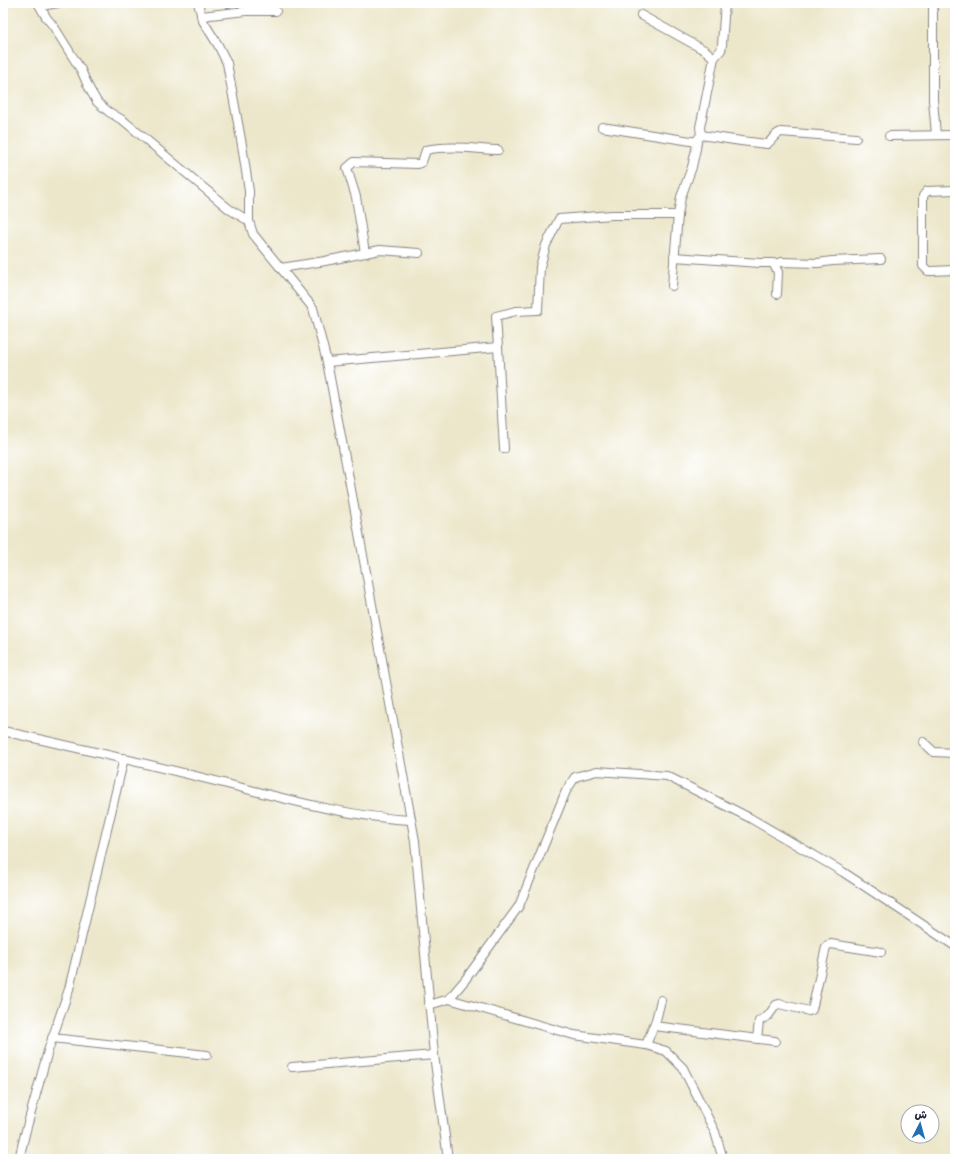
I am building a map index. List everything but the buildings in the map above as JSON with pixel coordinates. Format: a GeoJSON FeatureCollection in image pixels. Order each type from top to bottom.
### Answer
{"type":"FeatureCollection","features":[{"type":"Feature","properties":{"kind":"street"},"geometry":{"type":"LineString","coordinates":[[58,3],[39,5],[81,70],[89,88],[98,102],[109,112],[124,121],[229,209],[249,221]]}},
{"type":"Feature","properties":{"kind":"street"},"geometry":{"type":"LineString","coordinates":[[198,3],[203,21],[227,63],[249,191],[249,221],[253,234],[313,308],[327,362],[415,841],[434,1055],[448,1159]]}},
{"type":"Feature","properties":{"kind":"street"},"geometry":{"type":"LineString","coordinates":[[672,286],[681,197],[692,167],[699,138],[714,58],[721,50],[725,3]]}},
{"type":"Feature","properties":{"kind":"street"},"geometry":{"type":"LineString","coordinates":[[933,10],[933,100],[936,135]]}},
{"type":"Feature","properties":{"kind":"street"},"geometry":{"type":"LineString","coordinates":[[201,16],[246,11],[276,11]]}},
{"type":"Feature","properties":{"kind":"street"},"geometry":{"type":"LineString","coordinates":[[641,15],[706,51],[714,58]]}},
{"type":"Feature","properties":{"kind":"street"},"geometry":{"type":"LineString","coordinates":[[602,127],[768,144],[776,134],[781,132],[856,138]]}},
{"type":"Feature","properties":{"kind":"street"},"geometry":{"type":"LineString","coordinates":[[889,136],[955,135]]}},
{"type":"Feature","properties":{"kind":"street"},"geometry":{"type":"LineString","coordinates":[[365,253],[356,197],[347,168],[349,165],[354,162],[363,161],[418,164],[422,162],[426,150],[430,149],[452,148],[498,150]]}},
{"type":"Feature","properties":{"kind":"street"},"geometry":{"type":"LineString","coordinates":[[955,190],[927,191],[923,196],[923,266],[928,271],[955,270]]}},
{"type":"Feature","properties":{"kind":"street"},"geometry":{"type":"LineString","coordinates":[[504,449],[496,316],[516,311],[538,310],[540,267],[546,245],[559,219],[612,216],[678,215]]}},
{"type":"Feature","properties":{"kind":"street"},"geometry":{"type":"LineString","coordinates":[[281,268],[374,251],[386,250],[419,254]]}},
{"type":"Feature","properties":{"kind":"street"},"geometry":{"type":"LineString","coordinates":[[674,257],[774,264],[781,262],[818,264],[832,261],[881,259]]}},
{"type":"Feature","properties":{"kind":"street"},"geometry":{"type":"LineString","coordinates":[[774,264],[778,272],[777,294]]}},
{"type":"Feature","properties":{"kind":"street"},"geometry":{"type":"LineString","coordinates":[[327,362],[498,347]]}},
{"type":"Feature","properties":{"kind":"street"},"geometry":{"type":"LineString","coordinates":[[3,731],[124,758],[316,806],[388,819],[411,820]]}},
{"type":"Feature","properties":{"kind":"street"},"geometry":{"type":"LineString","coordinates":[[923,742],[934,752],[955,753]]}},
{"type":"Feature","properties":{"kind":"street"},"geometry":{"type":"LineString","coordinates":[[19,1159],[52,1038],[69,989],[124,758]]}},
{"type":"Feature","properties":{"kind":"street"},"geometry":{"type":"LineString","coordinates":[[449,1000],[519,906],[566,791],[575,777],[597,771],[667,776],[750,818],[823,860],[955,946]]}},
{"type":"Feature","properties":{"kind":"street"},"geometry":{"type":"LineString","coordinates":[[757,1039],[760,1021],[768,1016],[776,1004],[809,1011],[812,1010],[826,947],[828,945],[831,944],[881,952]]}},
{"type":"Feature","properties":{"kind":"street"},"geometry":{"type":"LineString","coordinates":[[429,1005],[449,1000],[574,1035],[646,1044],[666,1051],[683,1068],[715,1132],[723,1159]]}},
{"type":"Feature","properties":{"kind":"street"},"geometry":{"type":"LineString","coordinates":[[646,1044],[658,1015],[661,1000]]}},
{"type":"Feature","properties":{"kind":"street"},"geometry":{"type":"LineString","coordinates":[[654,1026],[774,1041]]}},
{"type":"Feature","properties":{"kind":"street"},"geometry":{"type":"LineString","coordinates":[[52,1038],[207,1054]]}},
{"type":"Feature","properties":{"kind":"street"},"geometry":{"type":"LineString","coordinates":[[292,1067],[434,1055]]}}]}
